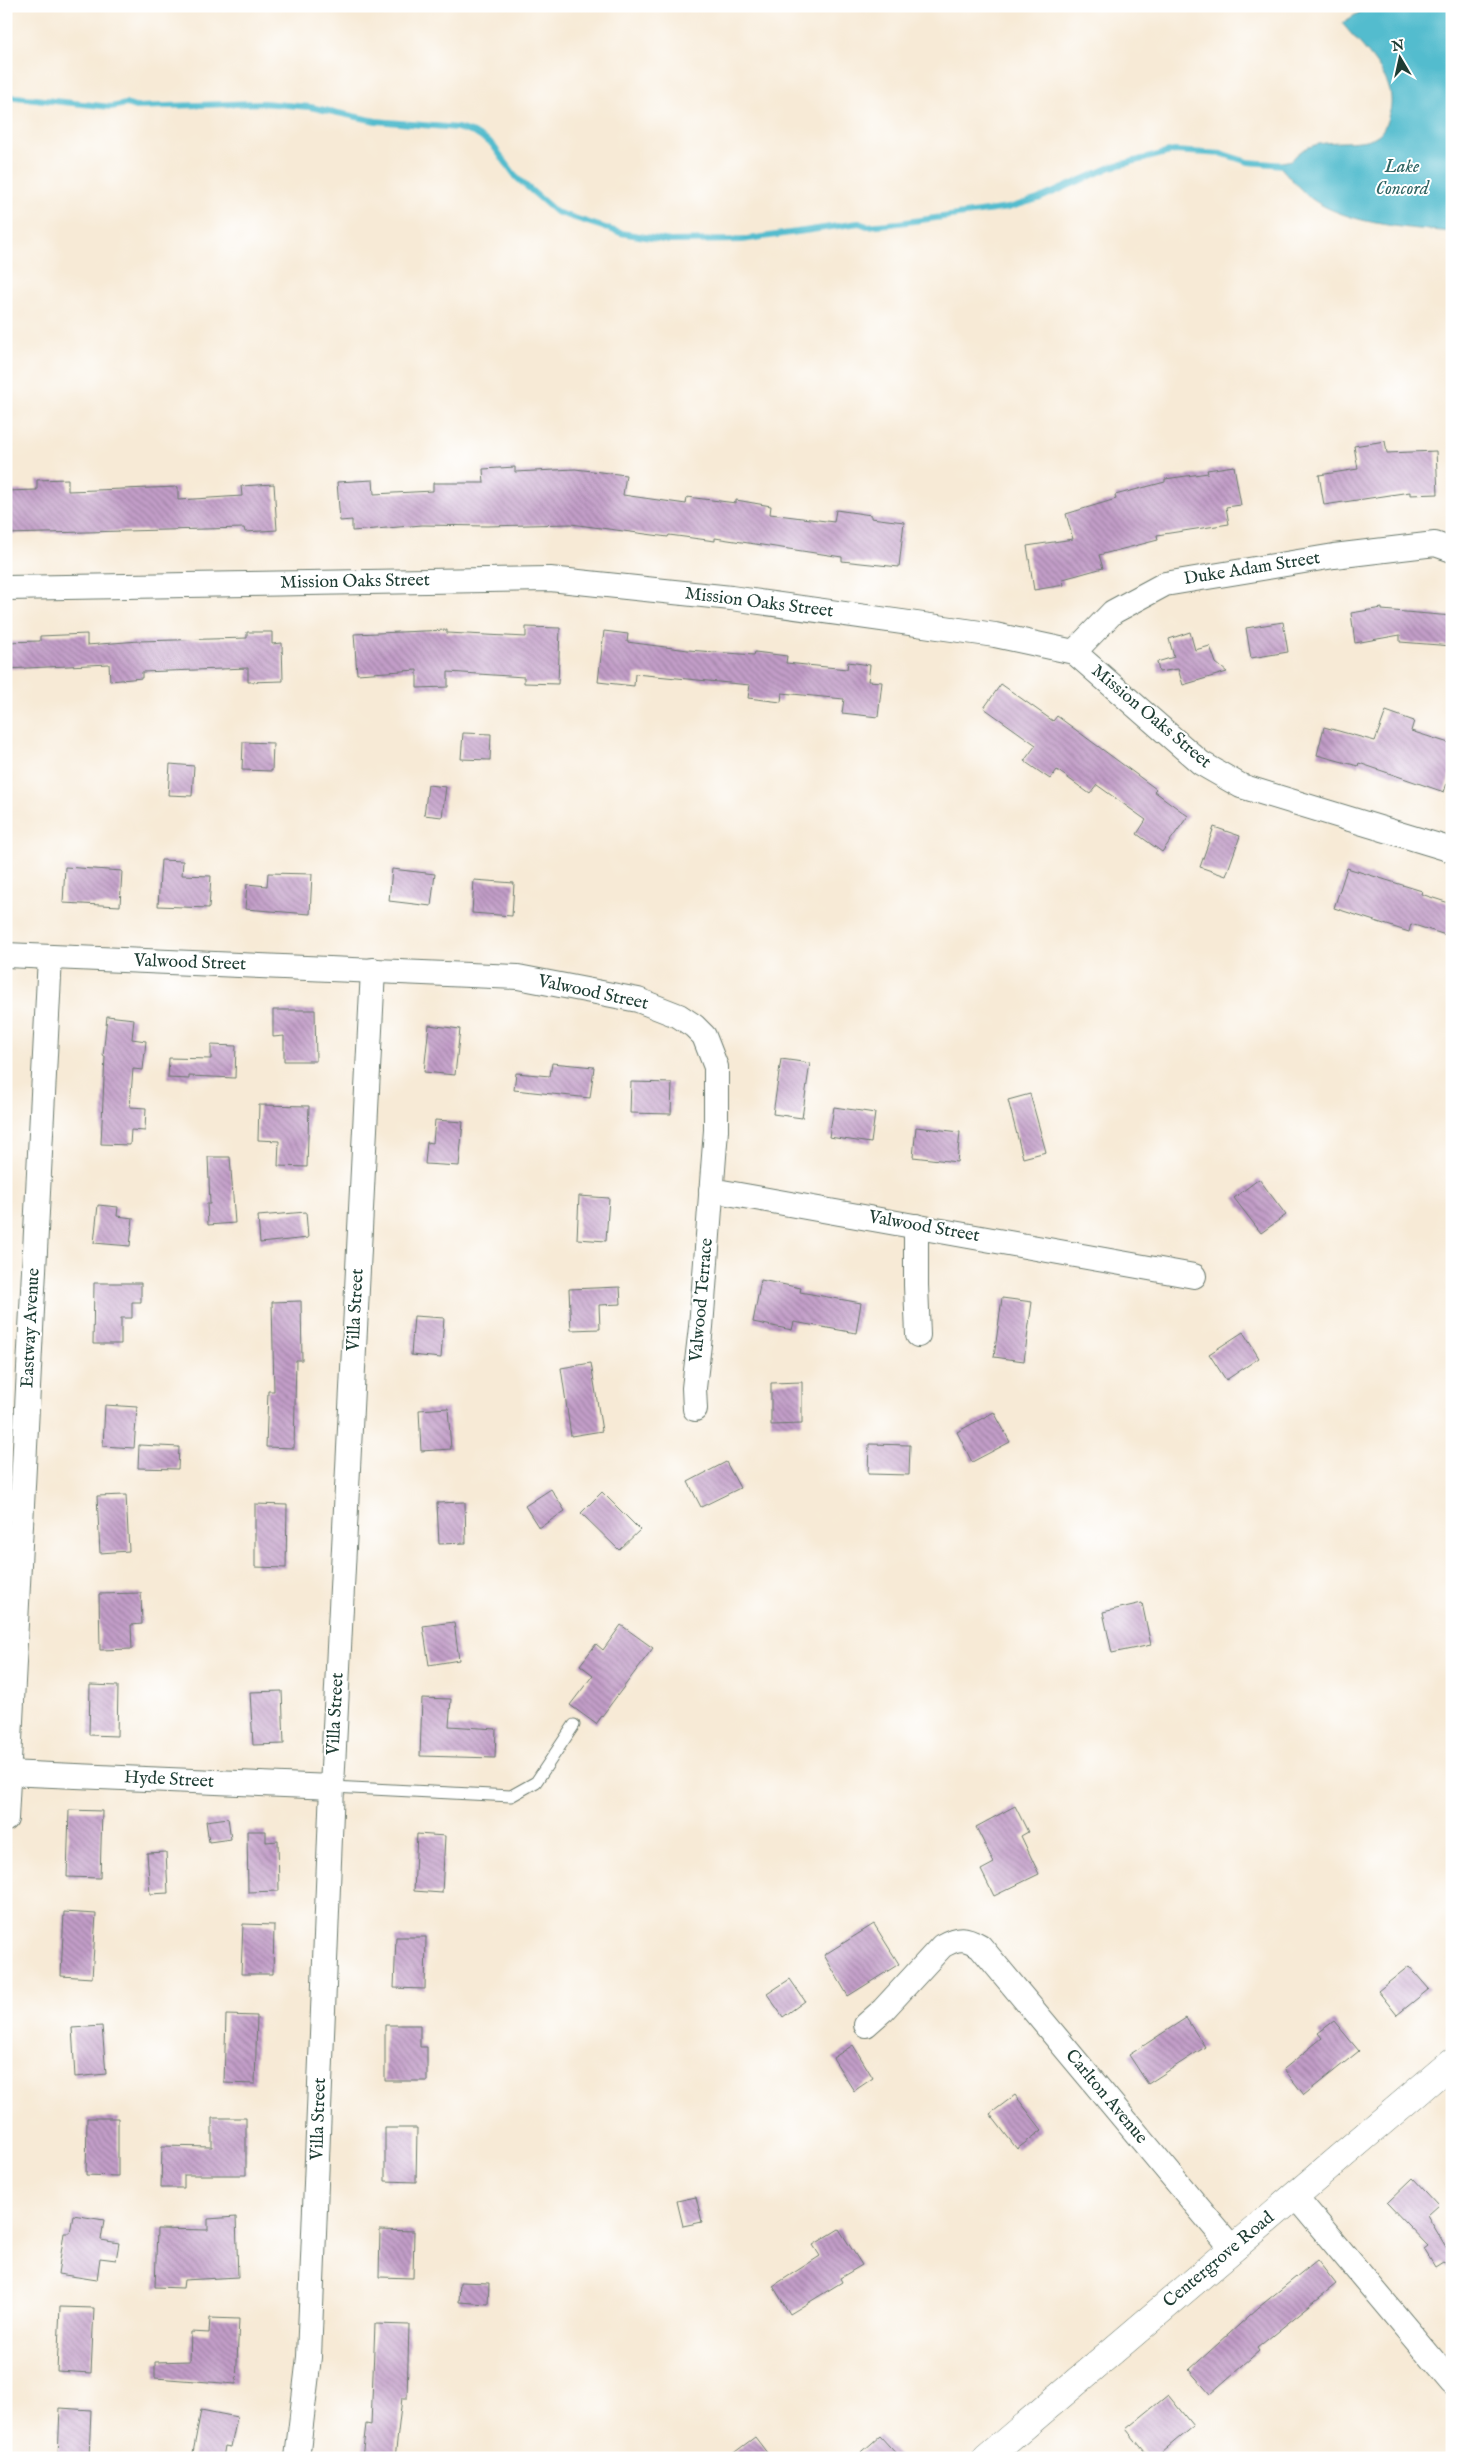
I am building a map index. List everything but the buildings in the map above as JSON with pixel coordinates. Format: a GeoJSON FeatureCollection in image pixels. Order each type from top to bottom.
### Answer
{"type":"FeatureCollection","features":[{"type":"Feature","properties":{"kind":"street","name":"Duke Adam Street"},"geometry":{"type":"LineString","coordinates":[[1074,652],[1113,612],[1165,584],[1344,554],[1435,544],[1452,550]]}},
{"type":"Feature","properties":{"kind":"street","name":"Mission Oaks Street"},"geometry":{"type":"LineString","coordinates":[[6,588],[550,579],[731,598],[995,635],[1074,652],[1201,763],[1241,786],[1452,850]]}},
{"type":"Feature","properties":{"kind":"street","name":"Valwood Street"},"geometry":{"type":"LineString","coordinates":[[6,954],[518,977],[638,1000],[686,1021],[704,1036],[716,1067],[716,1130],[711,1190],[1194,1276]]}},
{"type":"Feature","properties":{"kind":"street","name":"Eastway Avenue"},"geometry":{"type":"LineString","coordinates":[[6,1819],[17,1392],[50,957]]}},
{"type":"Feature","properties":{"kind":"street","name":"Villa Street"},"geometry":{"type":"LineString","coordinates":[[297,2458],[309,2357],[332,1787],[373,970]]}},
{"type":"Feature","properties":{"kind":"street","name":"Valwood Terrace"},"geometry":{"type":"LineString","coordinates":[[695,1409],[694,1388],[701,1327],[711,1190]]}},
{"type":"Feature","properties":{"kind":"street"},"geometry":{"type":"LineString","coordinates":[[916,1226],[918,1335]]}},
{"type":"Feature","properties":{"kind":"street","name":"Hyde Street"},"geometry":{"type":"LineString","coordinates":[[7,1773],[332,1787]]}},
{"type":"Feature","properties":{"kind":"street","name":"Carlton Avenue"},"geometry":{"type":"LineString","coordinates":[[866,2025],[883,2010],[942,1946],[955,1938],[967,1938],[980,1946],[1232,2248]]}},
{"type":"Feature","properties":{"kind":"street","name":"Centergrove Road"},"geometry":{"type":"LineString","coordinates":[[987,2458],[1452,2062]]}},
{"type":"Feature","properties":{"kind":"street"},"geometry":{"type":"LineString","coordinates":[[1295,2196],[1452,2383]]}},
{"type":"Feature","properties":{"kind":"lane"},"geometry":{"type":"LineString","coordinates":[[332,1787],[511,1796],[536,1782],[574,1725]]}},
{"type":"Feature","properties":{"kind":"water","name":"Lake Concord"},"geometry":{"type":"Polygon","coordinates":[[[1370,6],[1452,6],[1452,232],[1365,221],[1333,210],[1307,195],[1276,163],[1292,160],[1302,151],[1313,145],[1364,140],[1374,137],[1382,131],[1391,104],[1390,91],[1378,66],[1342,23],[1370,6]]]}},
{"type":"Feature","properties":{"kind":"waterway"},"geometry":{"type":"LineString","coordinates":[[6,96],[111,107],[126,104],[135,107],[262,103],[310,107],[376,121],[457,128],[474,133],[492,144],[517,178],[556,212],[621,233],[670,241],[742,240],[859,223],[867,226],[899,223],[1008,208],[1038,199],[1111,167],[1174,151],[1223,154],[1248,162],[1284,165]]}}]}
